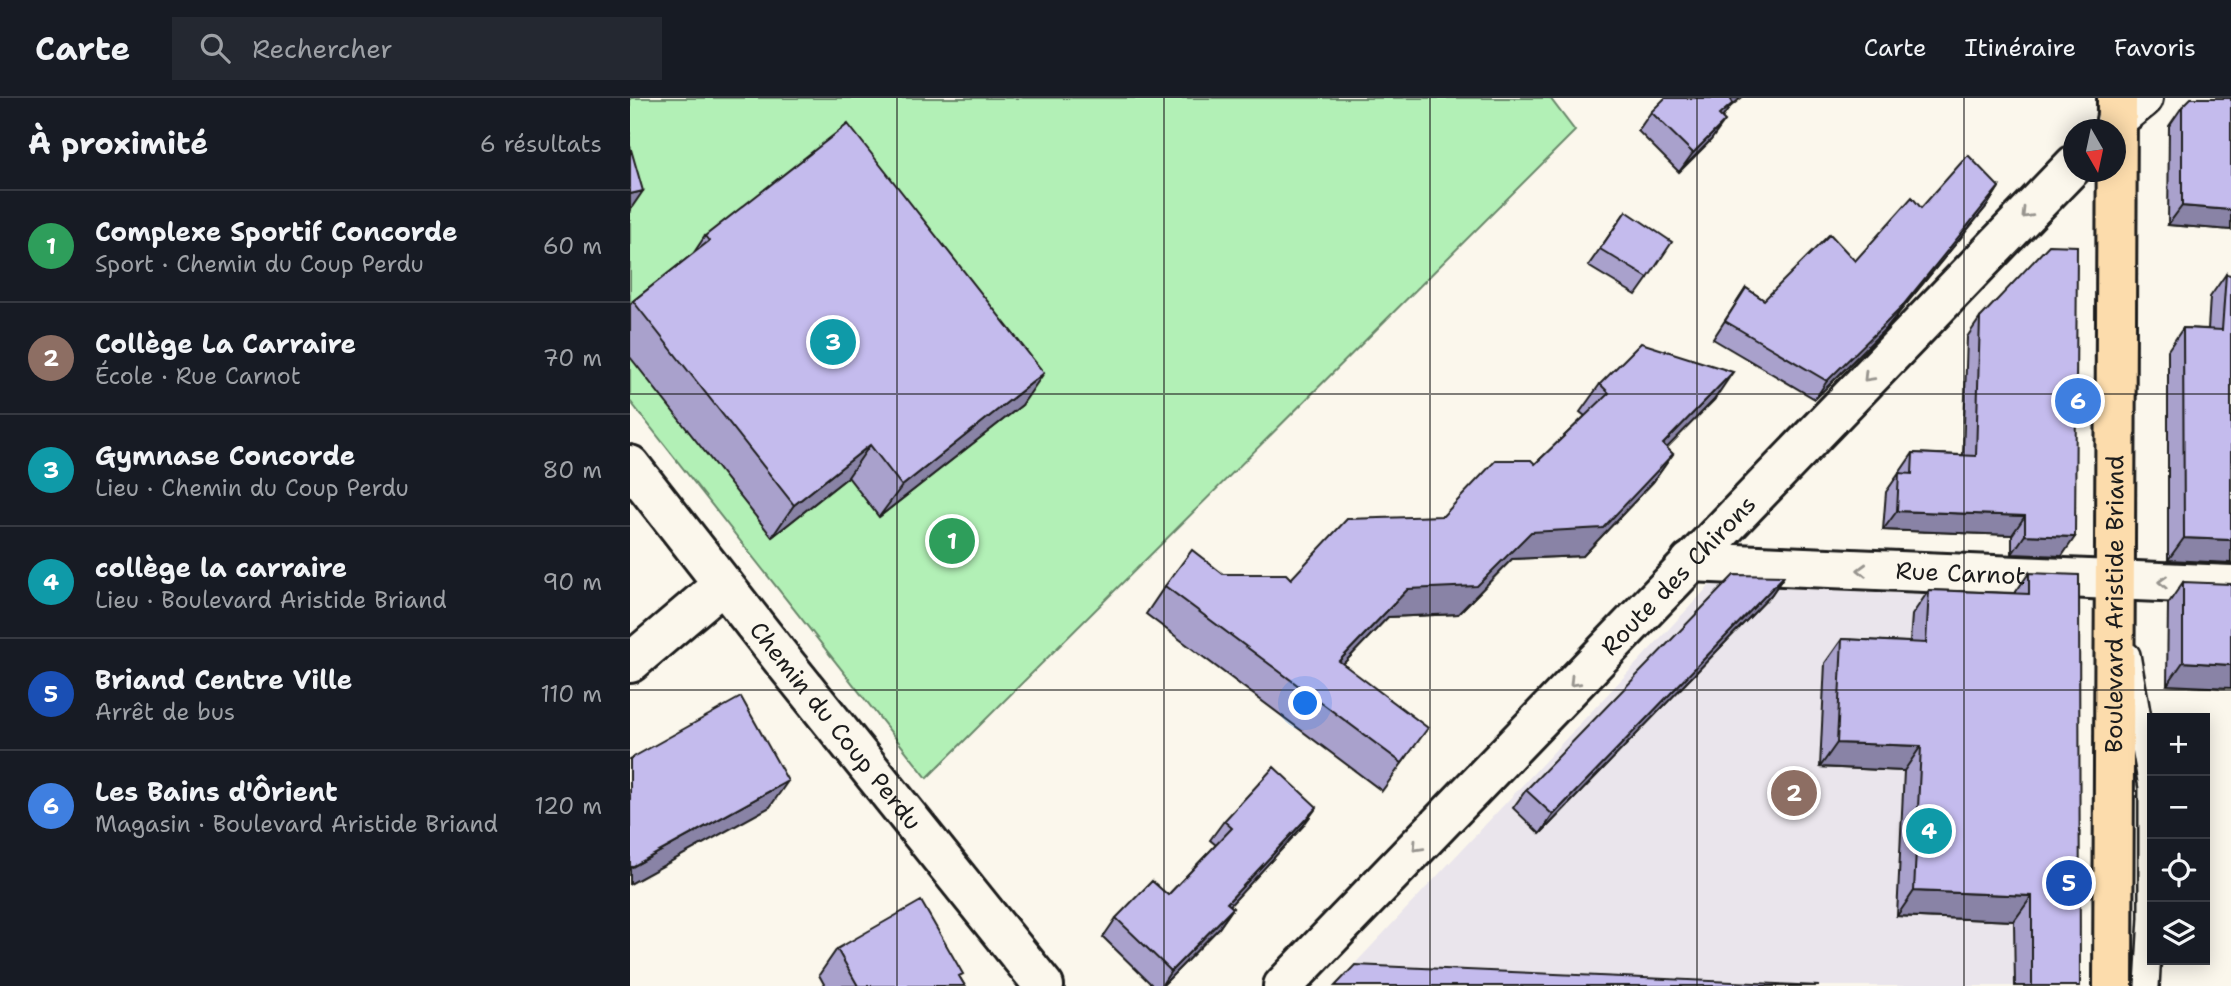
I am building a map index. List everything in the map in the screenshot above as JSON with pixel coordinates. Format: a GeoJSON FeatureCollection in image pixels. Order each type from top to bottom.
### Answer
{"type":"FeatureCollection","features":[{"type":"Feature","properties":{"kind":"main road","name":"Boulevard Aristide Briand"},"geometry":{"type":"LineString","coordinates":[[2113,986],[2121,111]]}},
{"type":"Feature","properties":{"kind":"street","name":"Route des Chirons"},"geometry":{"type":"LineString","coordinates":[[1283,986],[2063,175]]}},
{"type":"Feature","properties":{"kind":"street","name":"Chemin du Coup Perdu"},"geometry":{"type":"LineString","coordinates":[[630,465],[1044,986]]}},
{"type":"Feature","properties":{"kind":"street","name":"Rue Carnot"},"geometry":{"type":"LineString","coordinates":[[1690,562],[2231,585]]}},
{"type":"Feature","properties":{"kind":"street"},"geometry":{"type":"LineString","coordinates":[[630,663],[723,584]]}},
{"type":"Feature","properties":{"kind":"lane"},"geometry":{"type":"LineString","coordinates":[[2116,581],[2151,787],[2151,919],[2147,986]]}},
{"type":"Feature","properties":{"kind":"shaded area"},"geometry":{"type":"Polygon","coordinates":[[[1710,585],[2073,600],[2072,986],[1334,986],[1710,585]]]}},
{"type":"Feature","properties":{"kind":"green space"},"geometry":{"type":"Polygon","coordinates":[[[630,98],[1550,98],[1575,131],[927,778],[630,401],[630,98]]]}},
{"type":"Feature","properties":{"kind":"building"},"geometry":{"type":"Polygon","coordinates":[[[1665,98],[1730,98],[1733,103],[1719,115],[1725,121],[1693,153],[1651,112],[1665,98]]]}},
{"type":"Feature","properties":{"kind":"building"},"geometry":{"type":"Polygon","coordinates":[[[2191,98],[2231,98],[2231,210],[2182,206],[2182,107],[2191,98]]]}},
{"type":"Feature","properties":{"kind":"building"},"geometry":{"type":"Polygon","coordinates":[[[848,124],[1044,373],[902,486],[870,445],[794,505],[633,301],[709,241],[705,236],[848,124]]]}},
{"type":"Feature","properties":{"kind":"building"},"geometry":{"type":"Polygon","coordinates":[[[630,146],[643,191],[630,194],[630,146]]]}},
{"type":"Feature","properties":{"kind":"building"},"geometry":{"type":"Polygon","coordinates":[[[1968,155],[1999,187],[1900,309],[1827,381],[1725,321],[1746,288],[1764,300],[1830,234],[1855,261],[1912,197],[1921,208],[1968,155]]]}},
{"type":"Feature","properties":{"kind":"building"},"geometry":{"type":"Polygon","coordinates":[[[1626,211],[1672,242],[1648,278],[1600,249],[1626,211]]]}},
{"type":"Feature","properties":{"kind":"building"},"geometry":{"type":"Polygon","coordinates":[[[2049,245],[2077,246],[2075,537],[2025,535],[2025,516],[1897,511],[1899,473],[1912,474],[1913,453],[1976,456],[1980,318],[2049,245]]]}},
{"type":"Feature","properties":{"kind":"building"},"geometry":{"type":"Polygon","coordinates":[[[2226,274],[2231,275],[2231,540],[2184,538],[2183,328],[2222,330],[2226,274]]]}},
{"type":"Feature","properties":{"kind":"building"},"geometry":{"type":"Polygon","coordinates":[[[1641,343],[1733,372],[1663,444],[1673,454],[1603,528],[1531,532],[1477,586],[1408,589],[1339,661],[1428,728],[1402,763],[1165,586],[1192,550],[1223,574],[1286,574],[1291,579],[1347,519],[1443,516],[1496,460],[1531,460],[1535,464],[1609,393],[1600,384],[1641,343]]]}},
{"type":"Feature","properties":{"kind":"building"},"geometry":{"type":"Polygon","coordinates":[[[2029,573],[2079,575],[2080,986],[2032,986],[2032,896],[1914,891],[1921,746],[1837,743],[1842,639],[1926,643],[1929,590],[2029,594],[2029,573]]]}},
{"type":"Feature","properties":{"kind":"building"},"geometry":{"type":"Polygon","coordinates":[[[1734,575],[1784,576],[1553,815],[1526,790],[1734,575]]]}},
{"type":"Feature","properties":{"kind":"building"},"geometry":{"type":"Polygon","coordinates":[[[2183,582],[2231,584],[2231,665],[2183,662],[2183,582]]]}},
{"type":"Feature","properties":{"kind":"building"},"geometry":{"type":"Polygon","coordinates":[[[741,697],[788,781],[630,868],[630,759],[741,697]]]}},
{"type":"Feature","properties":{"kind":"building"},"geometry":{"type":"Polygon","coordinates":[[[1274,767],[1317,807],[1227,903],[1233,908],[1171,971],[1116,918],[1152,881],[1168,895],[1232,828],[1224,821],[1274,767]]]}},
{"type":"Feature","properties":{"kind":"building"},"geometry":{"type":"Polygon","coordinates":[[[921,901],[963,974],[959,976],[965,986],[858,986],[837,949],[921,901]]]}},
{"type":"Feature","properties":{"kind":"building"},"geometry":{"type":"Polygon","coordinates":[[[1355,965],[1819,986],[1335,986],[1355,965]]]}},
{"type":"Feature","properties":{"kind":"place","name":"Gymnase Concorde"},"geometry":{"type":"Point","coordinates":[833,342]}},
{"type":"Feature","properties":{"kind":"place","name":"Les Bains d'Ôrient"},"geometry":{"type":"Point","coordinates":[2078,401]}},
{"type":"Feature","properties":{"kind":"place","name":"Complexe Sportif Concorde"},"geometry":{"type":"Point","coordinates":[952,541]}},
{"type":"Feature","properties":{"kind":"place","name":"Collège La Carraire"},"geometry":{"type":"Point","coordinates":[1794,793]}},
{"type":"Feature","properties":{"kind":"place","name":"collège la carraire"},"geometry":{"type":"Point","coordinates":[1929,831]}},
{"type":"Feature","properties":{"kind":"place","name":"Briand Centre Ville"},"geometry":{"type":"Point","coordinates":[2069,883]}}]}
